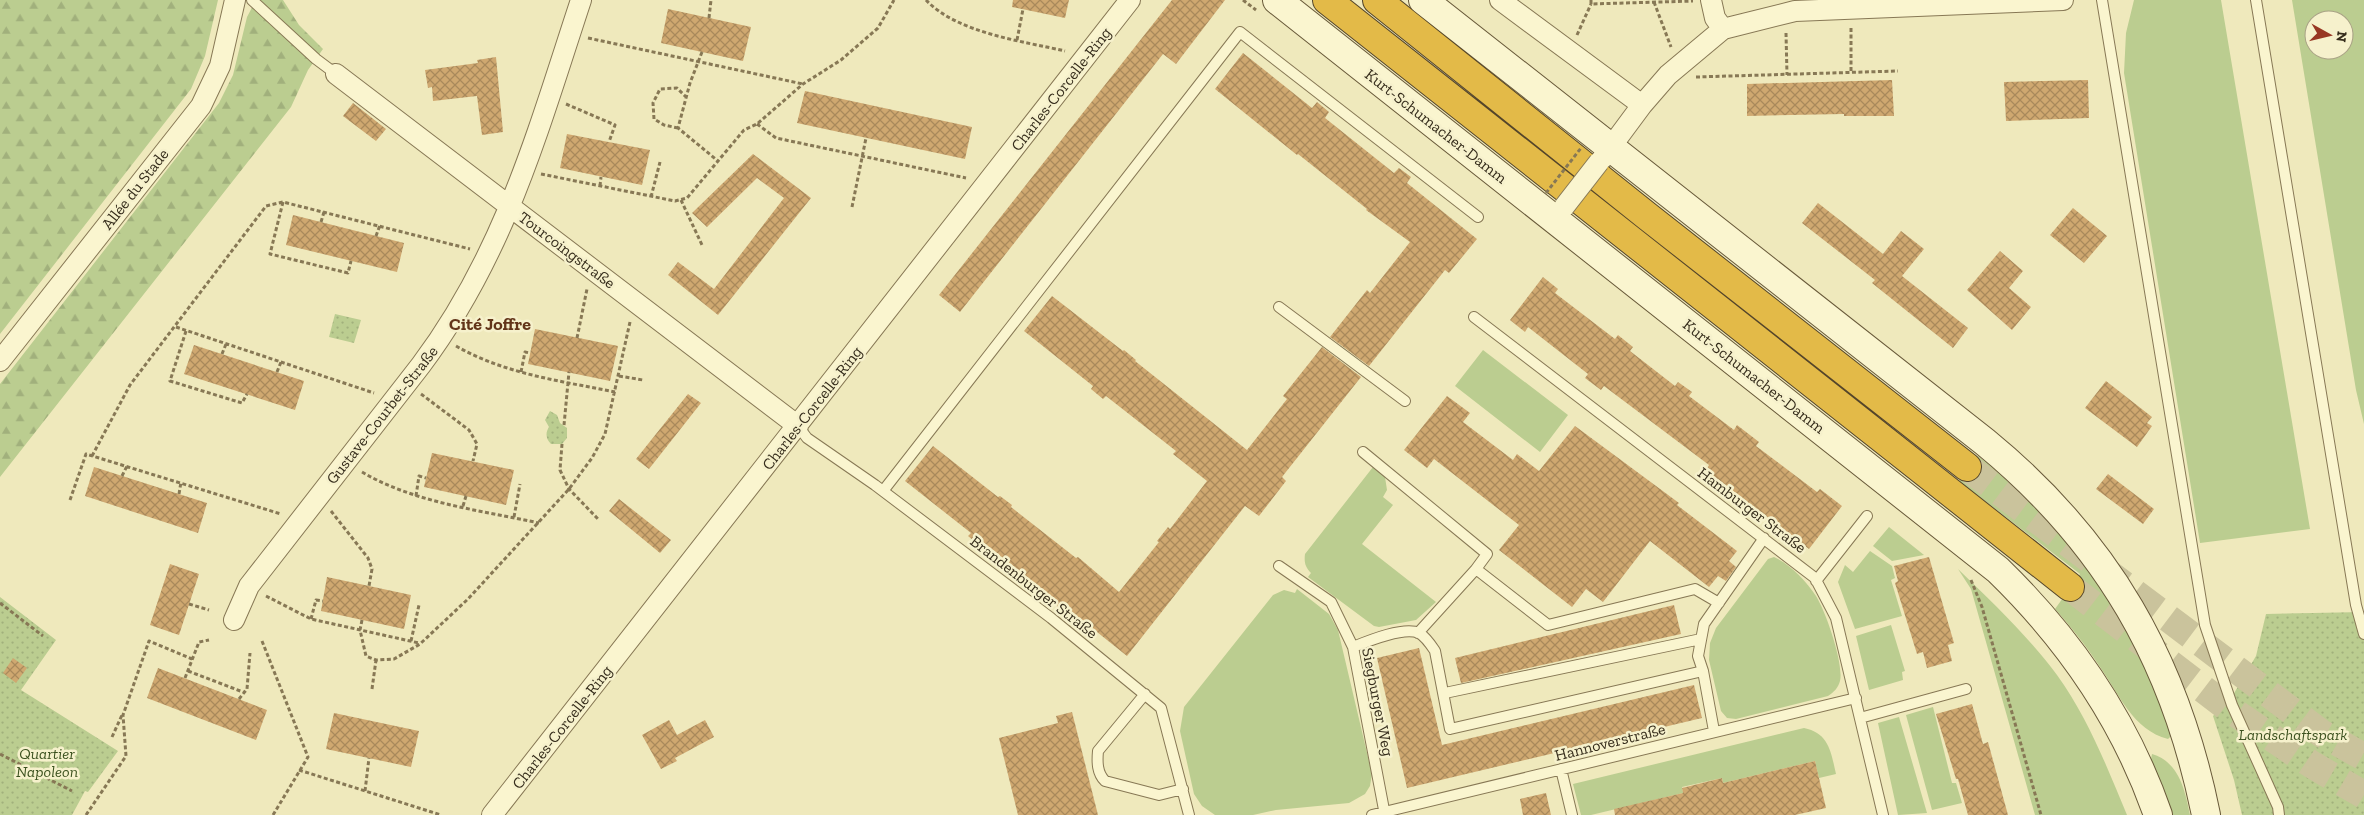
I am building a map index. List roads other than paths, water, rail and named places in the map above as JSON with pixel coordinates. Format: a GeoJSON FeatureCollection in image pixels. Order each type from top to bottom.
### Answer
{"type":"FeatureCollection","features":[{"type":"Feature","properties":{"kind":"highway"},"geometry":{"type":"LineString","coordinates":[[1327,0],[2070,587]]}},
{"type":"Feature","properties":{"kind":"highway"},"geometry":{"type":"LineString","coordinates":[[1377,0],[1647,216],[1967,467]]}},
{"type":"Feature","properties":{"kind":"main road","name":"Kurt-Schumacher-Damm"},"geometry":{"type":"LineString","coordinates":[[1276,0],[1559,213],[1998,570],[2050,624],[2100,692],[2137,760],[2158,815]]}},
{"type":"Feature","properties":{"kind":"main road"},"geometry":{"type":"LineString","coordinates":[[1423,0],[1605,155],[1991,447],[2029,480],[2064,516],[2119,590],[2158,660],[2188,740],[2206,815]]}},
{"type":"Feature","properties":{"kind":"street","name":"Allée du Stade"},"geometry":{"type":"LineString","coordinates":[[0,361],[201,106],[220,66],[235,0]]}},
{"type":"Feature","properties":{"kind":"street","name":"Gustave-Courbet-Straße"},"geometry":{"type":"LineString","coordinates":[[234,620],[249,586],[442,337],[470,292],[511,207],[581,0]]}},
{"type":"Feature","properties":{"kind":"street","name":"Charles-Corcelle-Ring"},"geometry":{"type":"LineString","coordinates":[[492,815],[1130,0]]}},
{"type":"Feature","properties":{"kind":"street"},"geometry":{"type":"LineString","coordinates":[[1500,0],[1642,105]]}},
{"type":"Feature","properties":{"kind":"street"},"geometry":{"type":"LineString","coordinates":[[1559,213],[1642,105],[1668,75],[1723,29],[1795,12],[2063,0]]}},
{"type":"Feature","properties":{"kind":"street"},"geometry":{"type":"LineString","coordinates":[[1705,1],[1723,29]]}},
{"type":"Feature","properties":{"kind":"street","name":"Tourcoingstraße"},"geometry":{"type":"LineString","coordinates":[[336,74],[798,426]]}},
{"type":"Feature","properties":{"kind":"lane"},"geometry":{"type":"LineString","coordinates":[[252,0],[336,74]]}},
{"type":"Feature","properties":{"kind":"lane"},"geometry":{"type":"LineString","coordinates":[[2102,0],[2205,625],[2232,705],[2279,811],[2288,815]]}},
{"type":"Feature","properties":{"kind":"lane"},"geometry":{"type":"LineString","coordinates":[[2256,0],[2356,605],[2364,634]]}},
{"type":"Feature","properties":{"kind":"lane"},"geometry":{"type":"LineString","coordinates":[[883,491],[1240,32],[1478,218]]}},
{"type":"Feature","properties":{"kind":"lane"},"geometry":{"type":"LineString","coordinates":[[1279,307],[1405,401]]}},
{"type":"Feature","properties":{"kind":"lane","name":"Hamburger Straße"},"geometry":{"type":"LineString","coordinates":[[1474,317],[1799,564],[1816,581],[1836,618],[1883,815]]}},
{"type":"Feature","properties":{"kind":"lane","name":"Brandenburger Straße"},"geometry":{"type":"LineString","coordinates":[[798,426],[807,438],[842,460],[1051,618],[1161,708],[1190,815]]}},
{"type":"Feature","properties":{"kind":"lane"},"geometry":{"type":"LineString","coordinates":[[1363,452],[1487,554],[1476,569],[1418,633]]}},
{"type":"Feature","properties":{"kind":"lane"},"geometry":{"type":"LineString","coordinates":[[1816,581],[1867,516]]}},
{"type":"Feature","properties":{"kind":"lane"},"geometry":{"type":"LineString","coordinates":[[1714,731],[1703,671],[1698,656],[1704,624],[1764,538]]}},
{"type":"Feature","properties":{"kind":"lane","name":"Siegburger Weg"},"geometry":{"type":"LineString","coordinates":[[1279,566],[1331,602],[1353,647],[1385,814]]}},
{"type":"Feature","properties":{"kind":"lane"},"geometry":{"type":"LineString","coordinates":[[1476,569],[1548,625],[1695,589],[1718,603]]}},
{"type":"Feature","properties":{"kind":"lane"},"geometry":{"type":"LineString","coordinates":[[1353,647],[1406,631],[1418,633],[1428,641],[1435,651],[1445,693],[1450,729],[1703,671]]}},
{"type":"Feature","properties":{"kind":"lane"},"geometry":{"type":"LineString","coordinates":[[1445,693],[1701,639]]}},
{"type":"Feature","properties":{"kind":"lane"},"geometry":{"type":"LineString","coordinates":[[1860,718],[1966,689]]}},
{"type":"Feature","properties":{"kind":"lane"},"geometry":{"type":"LineString","coordinates":[[1145,694],[1098,751],[1100,776],[1105,781],[1159,795],[1183,789]]}},
{"type":"Feature","properties":{"kind":"lane","name":"Hannoverstraße"},"geometry":{"type":"LineString","coordinates":[[1372,815],[1385,814],[1714,731],[1856,698]]}},
{"type":"Feature","properties":{"kind":"lane"},"geometry":{"type":"LineString","coordinates":[[1561,769],[1572,815]]}},
{"type":"Feature","properties":{"kind":"tunnel"},"geometry":{"type":"LineString","coordinates":[[1967,467],[2321,733],[2364,757]]}},
{"type":"Feature","properties":{"kind":"tunnel"},"geometry":{"type":"LineString","coordinates":[[2070,587],[2228,708],[2311,764],[2364,795]]}},
{"type":"Feature","properties":{"kind":"district","name":"Cité Joffre"},"geometry":{"type":"Point","coordinates":[490,324]}},
{"type":"Feature","properties":{"kind":"park label","name":"Landschaftspark"},"geometry":{"type":"Point","coordinates":[2293,734]}},
{"type":"Feature","properties":{"kind":"park label","name":"Quartier Napoleon"},"geometry":{"type":"Point","coordinates":[47,762]}}]}
